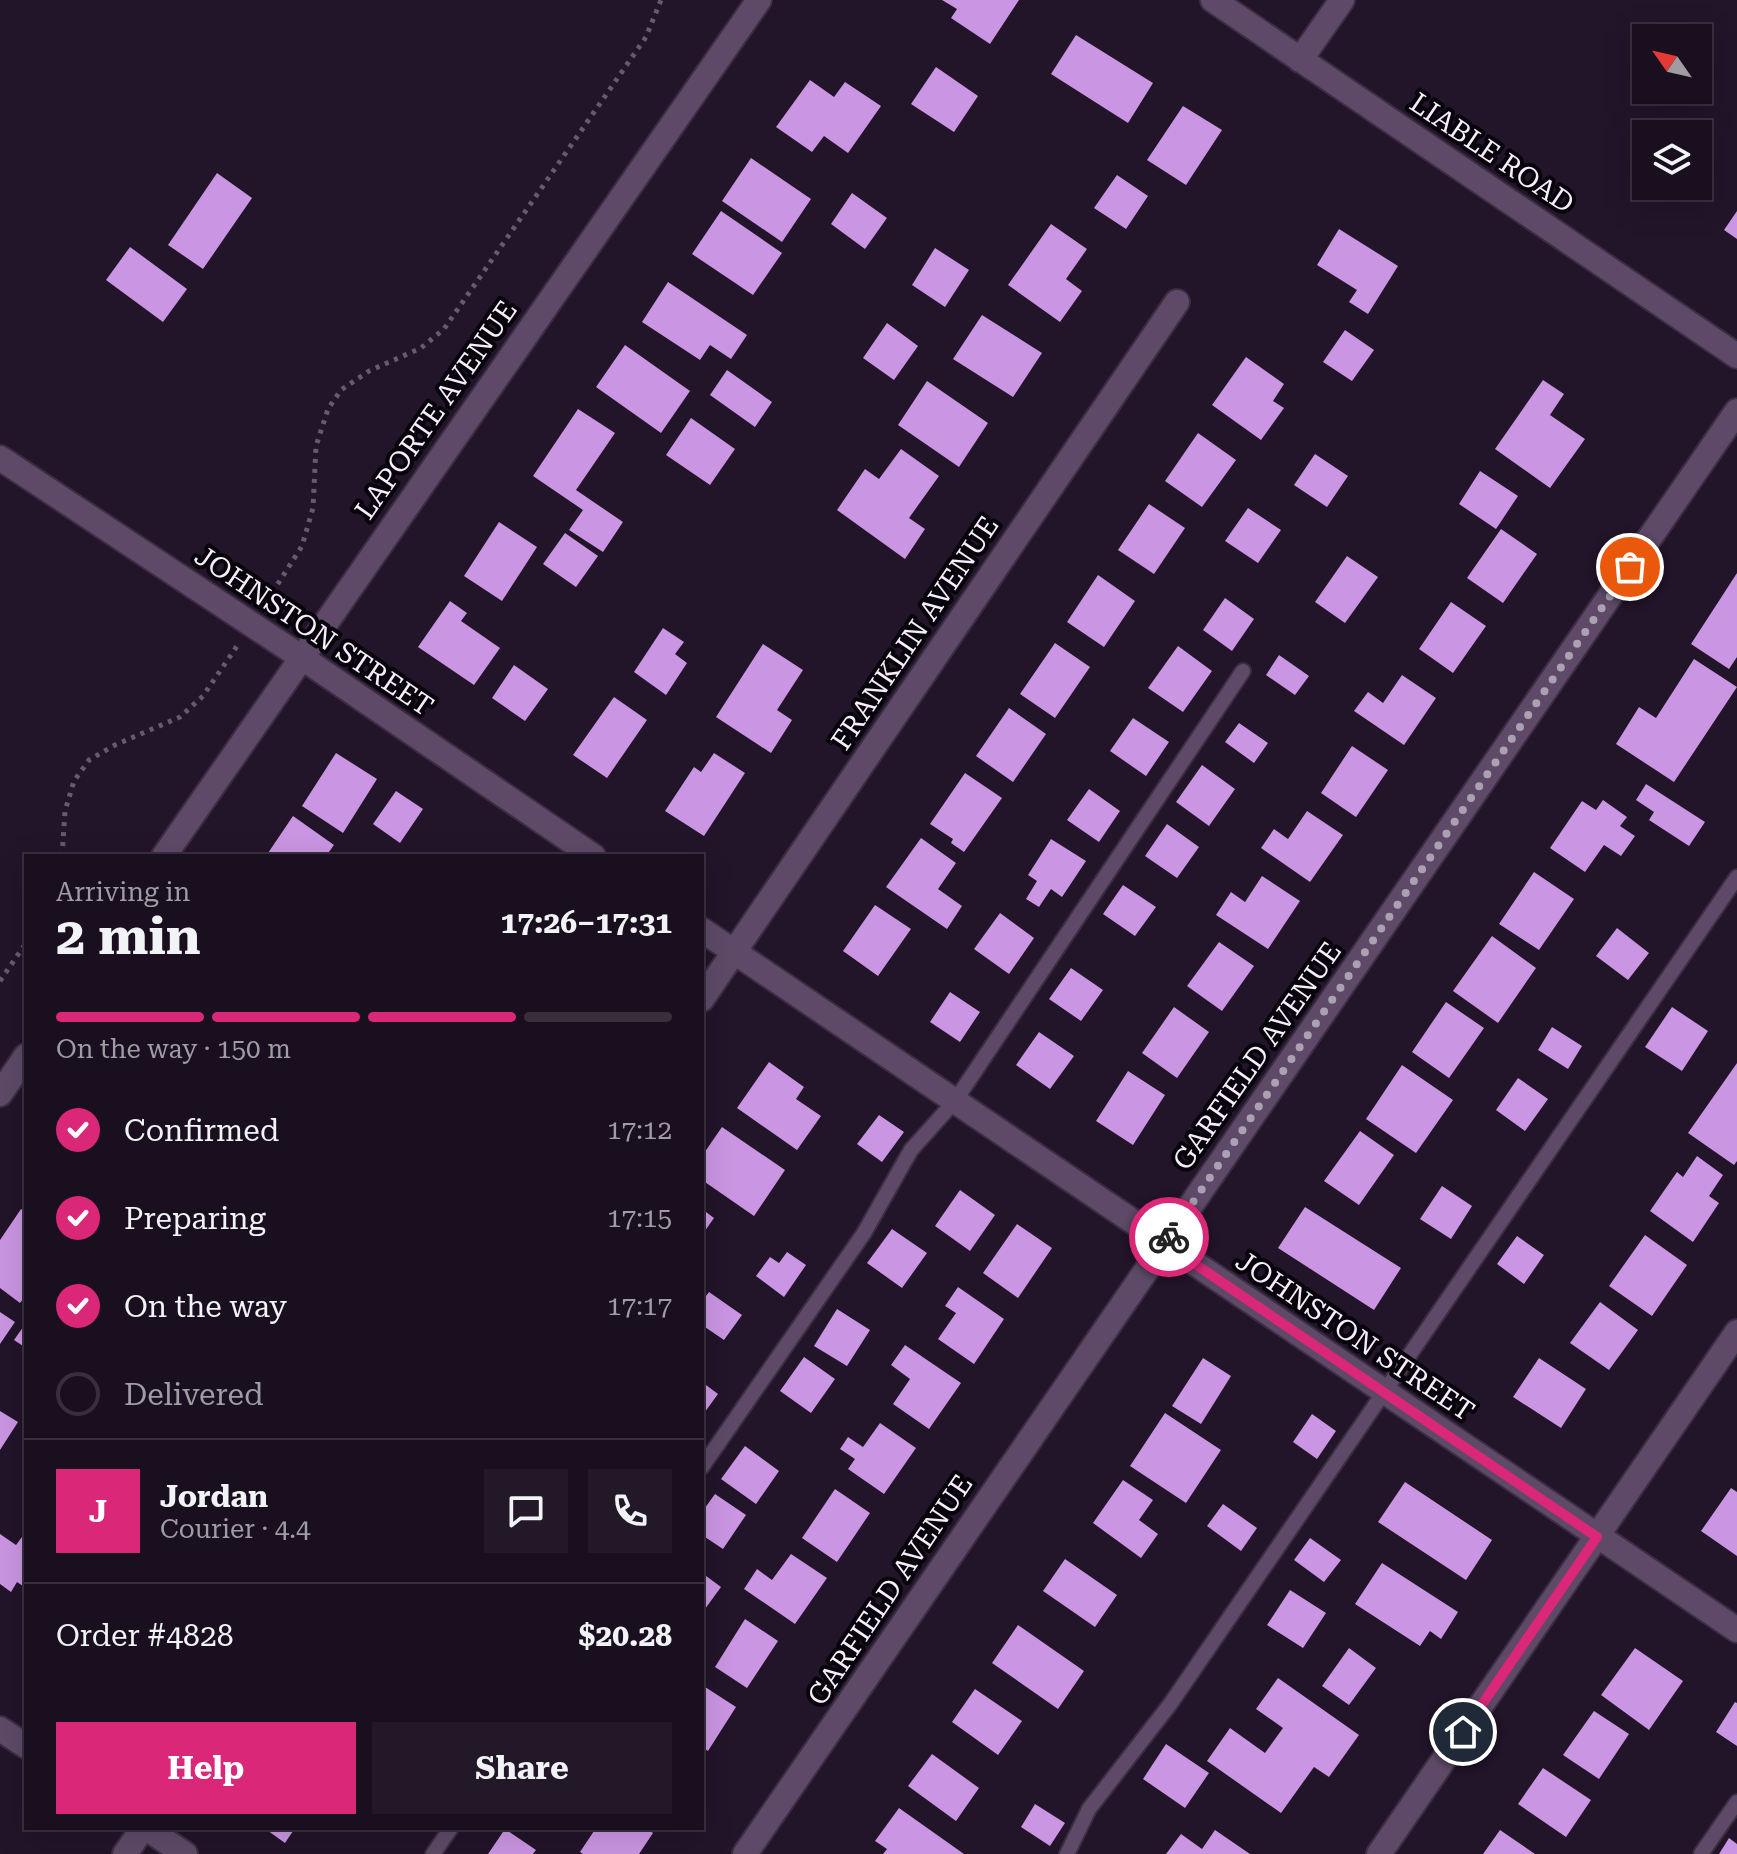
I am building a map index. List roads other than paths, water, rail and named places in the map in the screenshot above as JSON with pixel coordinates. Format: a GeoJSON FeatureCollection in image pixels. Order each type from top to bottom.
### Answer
{"type":"FeatureCollection","features":[{"type":"Feature","properties":{"kind":"street","name":"LAPORTE AVENUE"},"geometry":{"type":"LineString","coordinates":[[165,854],[759,0]]}},
{"type":"Feature","properties":{"kind":"street","name":"LIABLE ROAD"},"geometry":{"type":"LineString","coordinates":[[1213,0],[1737,356]]}},
{"type":"Feature","properties":{"kind":"street"},"geometry":{"type":"LineString","coordinates":[[1300,60],[1342,0]]}},
{"type":"Feature","properties":{"kind":"street","name":"FRANKLIN AVENUE"},"geometry":{"type":"LineString","coordinates":[[704,996],[1177,302]]}},
{"type":"Feature","properties":{"kind":"street","name":"GARFIELD AVENUE"},"geometry":{"type":"LineString","coordinates":[[745,1854],[1737,411]]}},
{"type":"Feature","properties":{"kind":"street","name":"JOHNSTON STREET"},"geometry":{"type":"LineString","coordinates":[[0,458],[301,657],[590,854]]}},
{"type":"Feature","properties":{"kind":"street","name":"JOHNSTON STREET"},"geometry":{"type":"LineString","coordinates":[[704,931],[1737,1630]]}},
{"type":"Feature","properties":{"kind":"street"},"geometry":{"type":"LineString","coordinates":[[0,1094],[24,1059]]}},
{"type":"Feature","properties":{"kind":"street"},"geometry":{"type":"LineString","coordinates":[[1379,1854],[1737,1332]]}},
{"type":"Feature","properties":{"kind":"street"},"geometry":{"type":"LineString","coordinates":[[0,1729],[24,1745]]}},
{"type":"Feature","properties":{"kind":"street"},"geometry":{"type":"LineString","coordinates":[[125,1854],[143,1830]]}},
{"type":"Feature","properties":{"kind":"street"},"geometry":{"type":"LineString","coordinates":[[148,1830],[185,1854]]}},
{"type":"Feature","properties":{"kind":"lane"},"geometry":{"type":"LineString","coordinates":[[704,1464],[864,1233],[911,1150],[955,1101],[1243,671]]}},
{"type":"Feature","properties":{"kind":"lane"},"geometry":{"type":"LineString","coordinates":[[1067,1854],[1089,1809],[1171,1703],[1737,877]]}},
{"type":"Feature","properties":{"kind":"lane"},"geometry":{"type":"LineString","coordinates":[[1701,1854],[1737,1802]]}},
{"type":"Feature","properties":{"kind":"lane"},"geometry":{"type":"LineString","coordinates":[[433,1854],[450,1830]]}}]}
